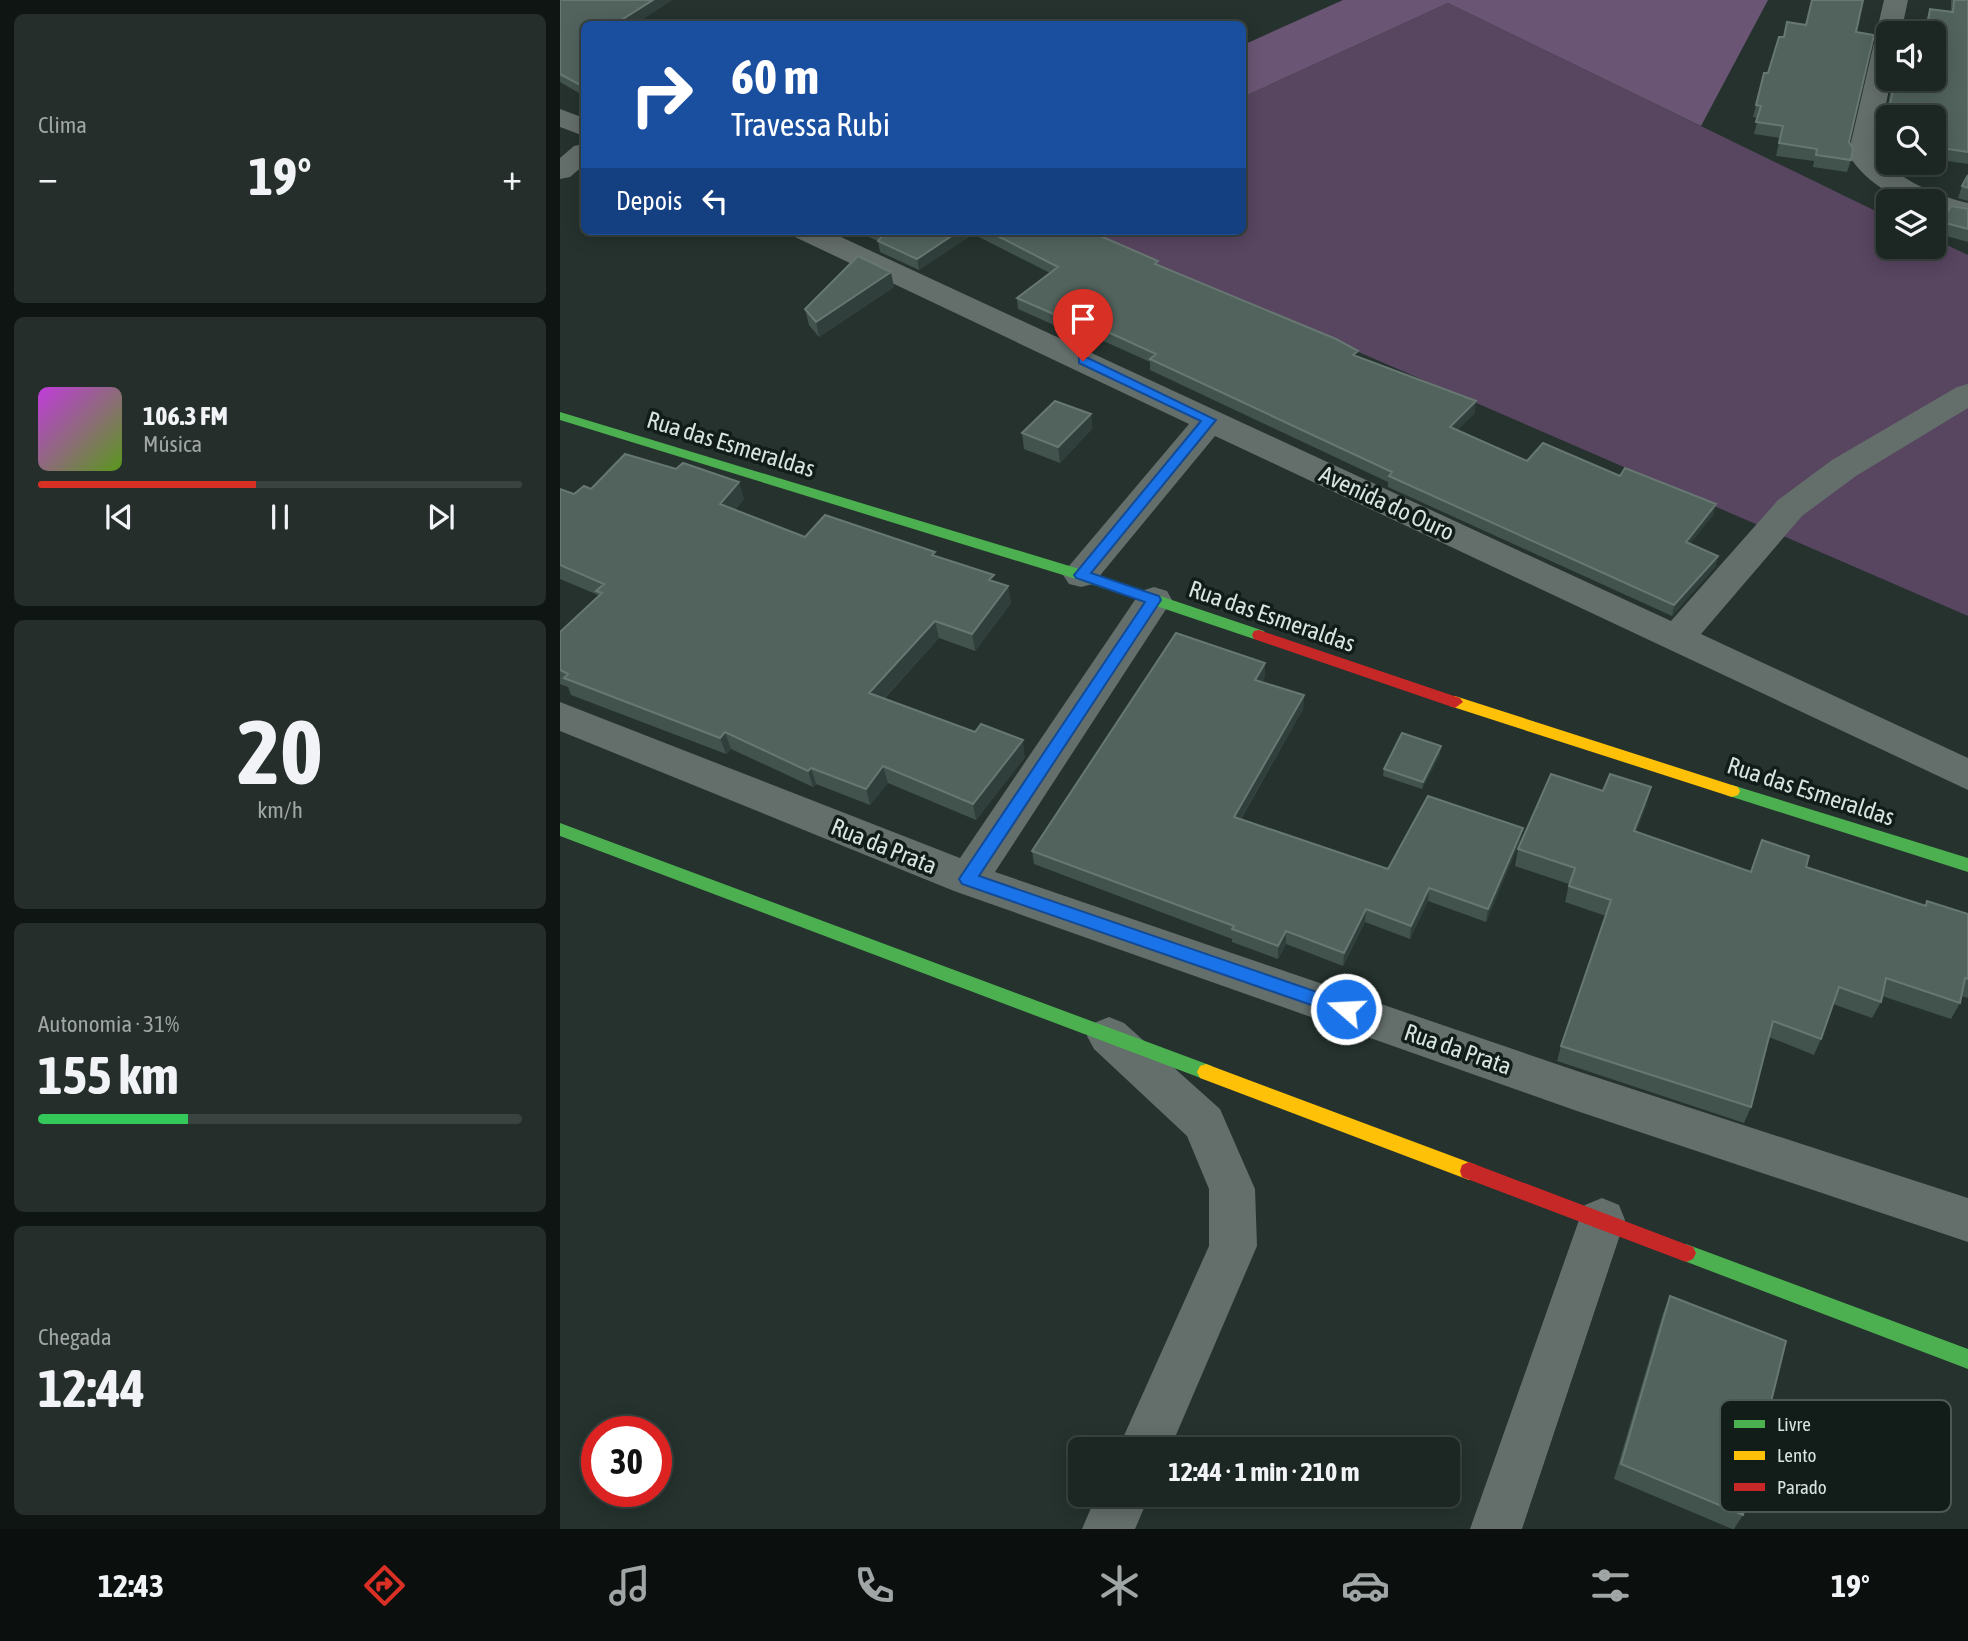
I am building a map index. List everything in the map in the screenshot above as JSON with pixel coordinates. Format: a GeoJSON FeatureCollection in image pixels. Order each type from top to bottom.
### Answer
{"type":"FeatureCollection","features":[{"type":"Feature","properties":{"kind":"street"},"geometry":{"type":"LineString","coordinates":[[1891,21],[1896,0]]}},
{"type":"Feature","properties":{"kind":"street"},"geometry":{"type":"LineString","coordinates":[[1876,90],[1862,155],[1874,170],[1915,195],[1968,212]]}},
{"type":"Feature","properties":{"kind":"street"},"geometry":{"type":"LineString","coordinates":[[560,117],[581,127]]}},
{"type":"Feature","properties":{"kind":"street"},"geometry":{"type":"LineString","coordinates":[[560,171],[581,154]]}},
{"type":"Feature","properties":{"kind":"street","name":"Avenida do Ouro"},"geometry":{"type":"LineString","coordinates":[[814,235],[1968,775]]}},
{"type":"Feature","properties":{"kind":"street"},"geometry":{"type":"LineString","coordinates":[[1676,639],[1790,508],[1844,468],[1968,394]]}},
{"type":"Feature","properties":{"kind":"street","name":"Rua das Esmeraldas"},"geometry":{"type":"LineString","coordinates":[[560,416],[1081,575],[1531,728],[1968,865]]}},
{"type":"Feature","properties":{"kind":"street"},"geometry":{"type":"LineString","coordinates":[[1081,575],[1210,420]]}},
{"type":"Feature","properties":{"kind":"street"},"geometry":{"type":"LineString","coordinates":[[968,879],[1154,600]]}},
{"type":"Feature","properties":{"kind":"street","name":"Rua da Prata"},"geometry":{"type":"LineString","coordinates":[[560,716],[968,879],[1590,1095],[1968,1220]]}},
{"type":"Feature","properties":{"kind":"street"},"geometry":{"type":"LineString","coordinates":[[560,829],[1968,1359]]}},
{"type":"Feature","properties":{"kind":"street"},"geometry":{"type":"LineString","coordinates":[[1109,1036],[1204,1123],[1232,1189],[1233,1246],[1149,1437]]}},
{"type":"Feature","properties":{"kind":"street"},"geometry":{"type":"LineString","coordinates":[[1496,1529],[1602,1220]]}},
{"type":"Feature","properties":{"kind":"street"},"geometry":{"type":"LineString","coordinates":[[1108,1529],[1118,1507]]}},
{"type":"Feature","properties":{"kind":"shaded area"},"geometry":{"type":"Polygon","coordinates":[[[1343,0],[1768,0],[1701,126],[1448,3],[1246,96],[1246,44],[1343,0]]]}},
{"type":"Feature","properties":{"kind":"shaded area"},"geometry":{"type":"Polygon","coordinates":[[[1448,3],[1876,211],[1876,259],[1946,259],[1946,245],[1968,255],[1968,616],[1088,235],[1246,235],[1246,96],[1448,3]]]}},
{"type":"Feature","properties":{"kind":"building"},"geometry":{"type":"Polygon","coordinates":[[[560,0],[653,0],[620,21],[581,21],[581,85],[560,74],[560,0]]]}},
{"type":"Feature","properties":{"kind":"building"},"geometry":{"type":"Polygon","coordinates":[[[1812,0],[1863,0],[1856,32],[1874,35],[1849,142],[1853,149],[1851,160],[1816,155],[1817,149],[1779,143],[1783,126],[1756,122],[1761,106],[1756,105],[1764,73],[1768,73],[1779,37],[1784,37],[1787,22],[1806,25],[1812,0]]]}},
{"type":"Feature","properties":{"kind":"building"},"geometry":{"type":"Polygon","coordinates":[[[1954,0],[1968,0],[1968,152],[1946,149],[1946,105],[1890,105],[1893,91],[1946,91],[1946,21],[1928,21],[1930,9],[1953,12],[1954,0]]]}},
{"type":"Feature","properties":{"kind":"building"},"geometry":{"type":"Polygon","coordinates":[[[1968,175],[1968,188],[1962,186],[1968,175]]]}},
{"type":"Feature","properties":{"kind":"building"},"geometry":{"type":"Polygon","coordinates":[[[1951,206],[1968,209],[1968,229],[1946,223],[1946,215],[1951,206]]]}},
{"type":"Feature","properties":{"kind":"building"},"geometry":{"type":"Polygon","coordinates":[[[883,235],[953,235],[917,259],[878,241],[883,235]]]}},
{"type":"Feature","properties":{"kind":"building"},"geometry":{"type":"Polygon","coordinates":[[[996,235],[1098,235],[1158,261],[1155,264],[1336,339],[1358,351],[1353,355],[1476,401],[1450,427],[1527,461],[1543,443],[1620,476],[1625,468],[1716,504],[1686,542],[1718,556],[1674,605],[1389,476],[1392,472],[1150,359],[1156,354],[1086,322],[1081,326],[1017,298],[1058,267],[996,235]]]}},
{"type":"Feature","properties":{"kind":"building"},"geometry":{"type":"Polygon","coordinates":[[[858,256],[891,272],[816,322],[805,309],[858,256]]]}},
{"type":"Feature","properties":{"kind":"building"},"geometry":{"type":"Polygon","coordinates":[[[1055,401],[1091,414],[1058,447],[1022,433],[1055,401]]]}},
{"type":"Feature","properties":{"kind":"building"},"geometry":{"type":"Polygon","coordinates":[[[625,454],[676,469],[683,463],[739,482],[720,504],[805,537],[825,515],[935,552],[932,555],[994,575],[989,580],[1008,586],[972,634],[935,621],[869,693],[975,732],[981,724],[1023,740],[973,804],[883,766],[866,789],[811,768],[808,771],[725,732],[720,738],[564,678],[568,674],[560,670],[560,632],[602,593],[596,591],[604,584],[560,565],[560,489],[574,494],[584,486],[591,489],[625,454]]]}},
{"type":"Feature","properties":{"kind":"building"},"geometry":{"type":"Polygon","coordinates":[[[1176,633],[1265,663],[1255,680],[1304,695],[1234,817],[1388,869],[1428,796],[1523,828],[1488,909],[1429,888],[1411,926],[1366,909],[1344,953],[1286,931],[1278,946],[1232,929],[1234,926],[1032,851],[1176,633]]]}},
{"type":"Feature","properties":{"kind":"building"},"geometry":{"type":"Polygon","coordinates":[[[1402,733],[1441,746],[1423,782],[1384,769],[1402,733]]]}},
{"type":"Feature","properties":{"kind":"building"},"geometry":{"type":"Polygon","coordinates":[[[1551,774],[1603,791],[1610,774],[1651,787],[1634,831],[1751,872],[1762,840],[1809,856],[1806,867],[1926,906],[1927,901],[1968,914],[1968,979],[1965,978],[1960,1003],[1886,978],[1881,1002],[1839,987],[1821,1039],[1773,1021],[1751,1107],[1561,1046],[1611,900],[1569,886],[1575,868],[1518,849],[1551,774]]]}},
{"type":"Feature","properties":{"kind":"building"},"geometry":{"type":"Polygon","coordinates":[[[1670,1296],[1786,1341],[1771,1400],[1720,1400],[1720,1505],[1621,1464],[1670,1296]]]}},
{"type":"Feature","properties":{"kind":"traffic: fast"},"geometry":{"type":"LineString","coordinates":[[560,416],[1081,575],[1259,635]]}},
{"type":"Feature","properties":{"kind":"traffic: fast"},"geometry":{"type":"LineString","coordinates":[[1732,791],[1968,865]]}},
{"type":"Feature","properties":{"kind":"traffic: fast"},"geometry":{"type":"LineString","coordinates":[[560,829],[1206,1072]]}},
{"type":"Feature","properties":{"kind":"traffic: fast"},"geometry":{"type":"LineString","coordinates":[[1686,1253],[1968,1359]]}},
{"type":"Feature","properties":{"kind":"traffic: slow"},"geometry":{"type":"LineString","coordinates":[[1455,702],[1732,791]]}},
{"type":"Feature","properties":{"kind":"traffic: slow"},"geometry":{"type":"LineString","coordinates":[[1206,1072],[1469,1171]]}},
{"type":"Feature","properties":{"kind":"traffic: jam"},"geometry":{"type":"LineString","coordinates":[[1259,635],[1455,702]]}},
{"type":"Feature","properties":{"kind":"traffic: jam"},"geometry":{"type":"LineString","coordinates":[[1469,1171],[1686,1253]]}},
{"type":"Feature","properties":{"kind":"route"},"geometry":{"type":"LineString","coordinates":[[1083,361],[1210,420],[1081,575],[1154,600],[968,879],[1346,1009]]}}]}
